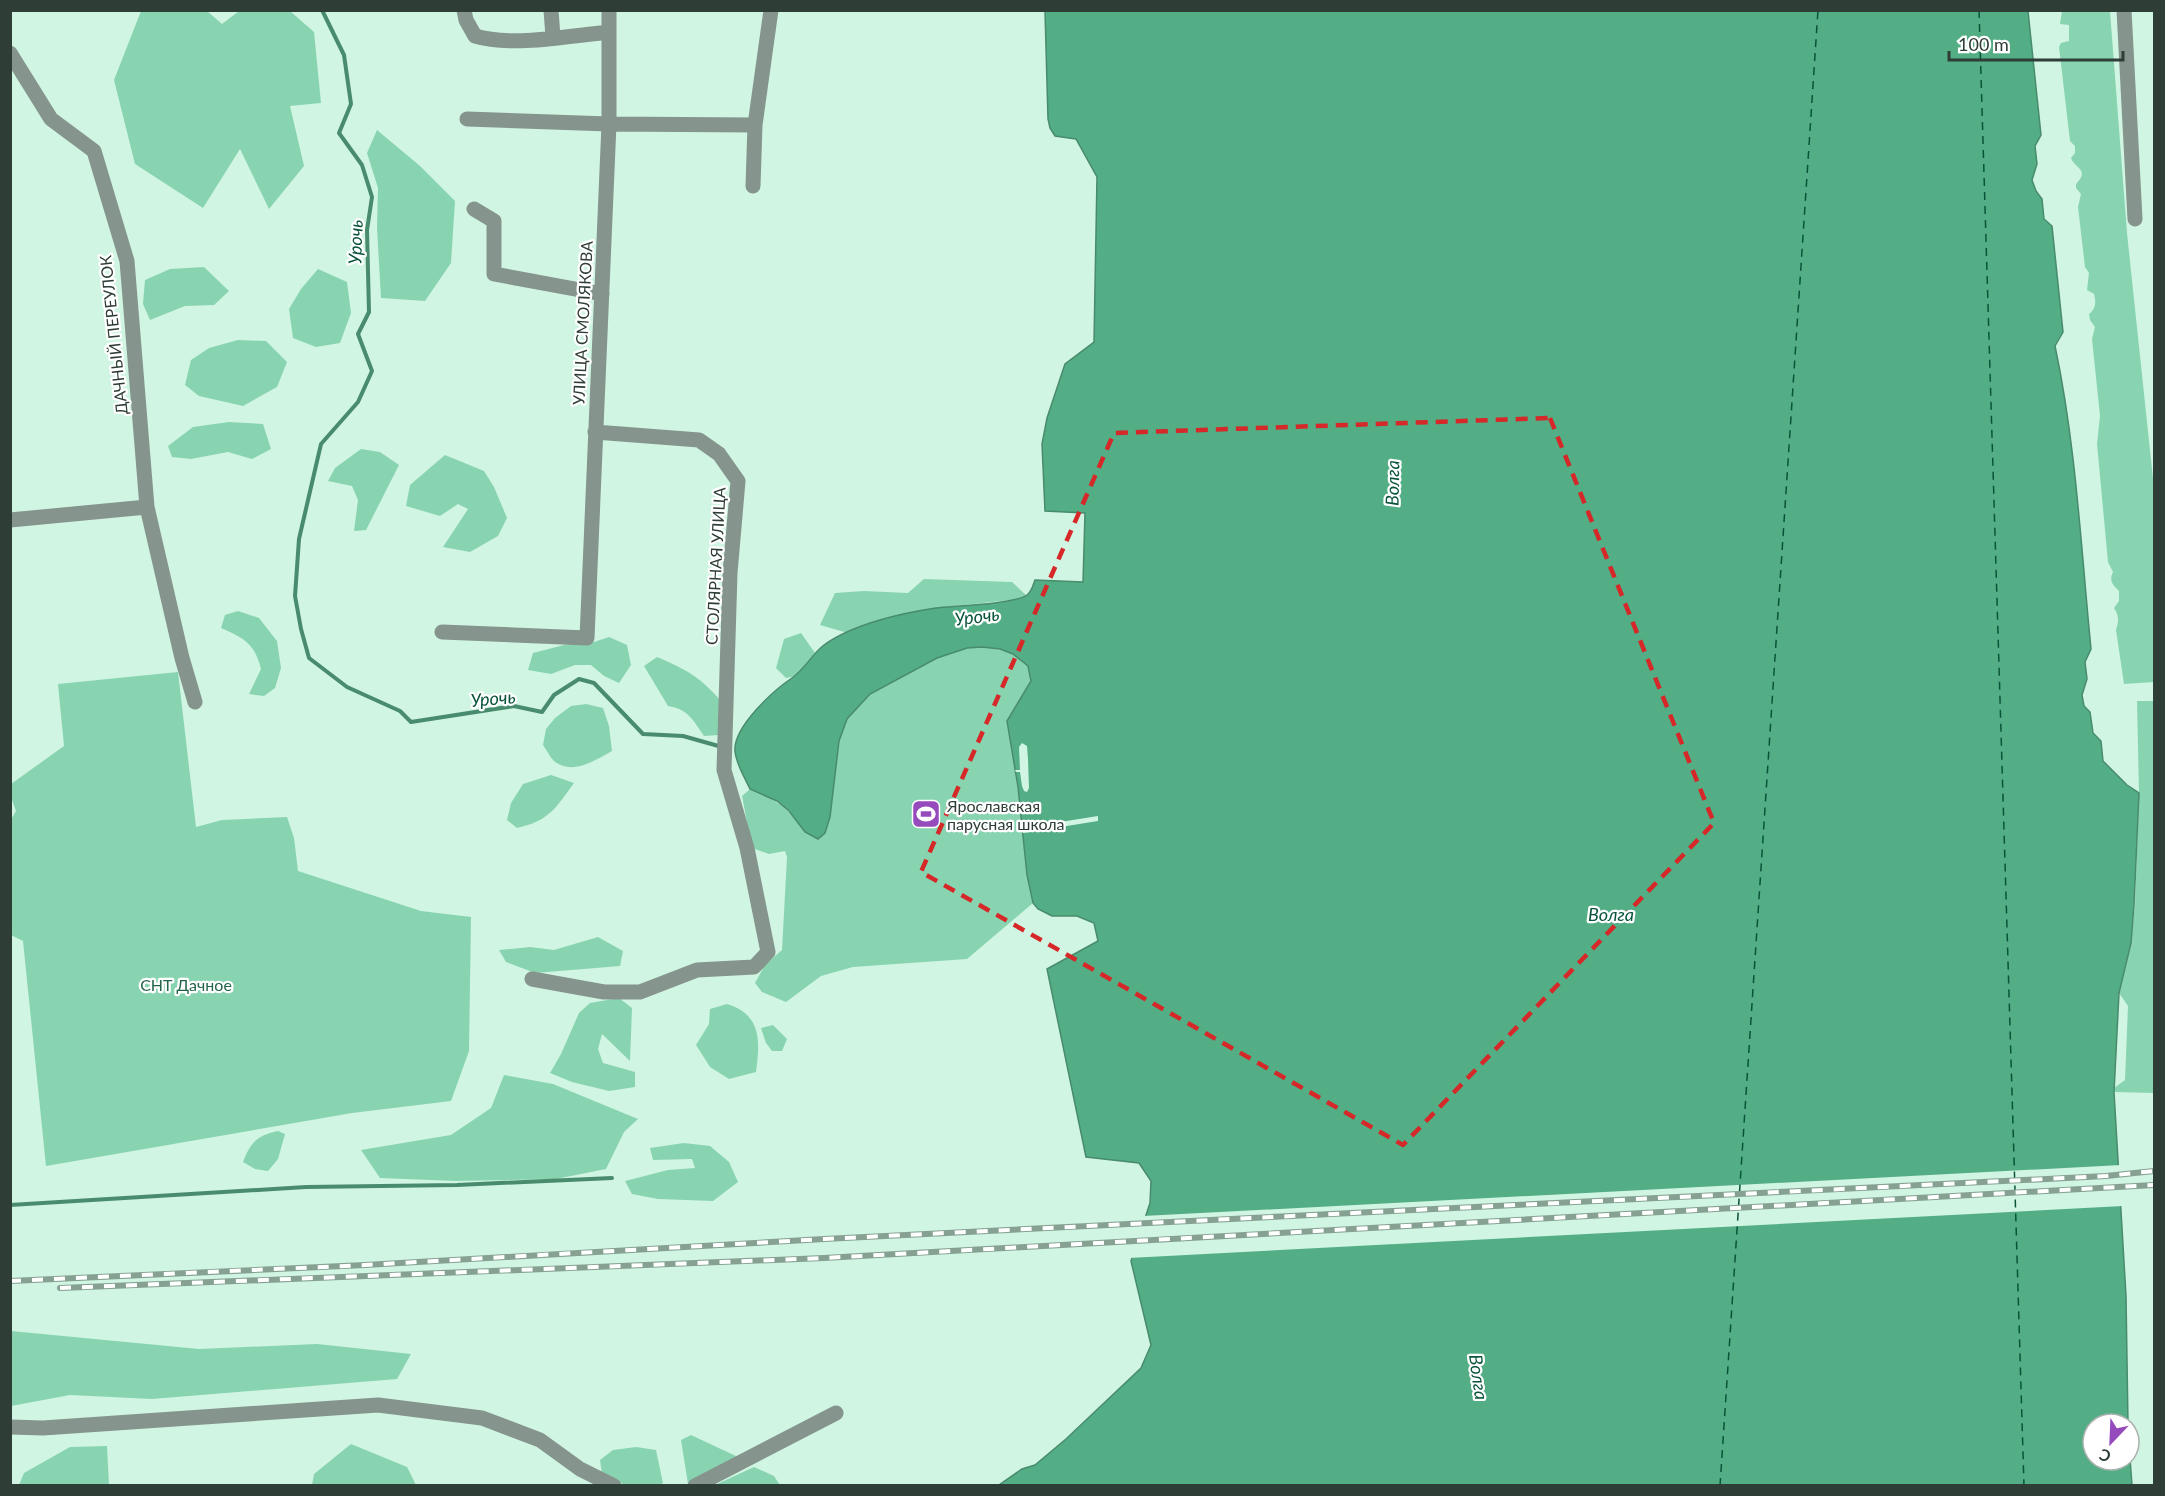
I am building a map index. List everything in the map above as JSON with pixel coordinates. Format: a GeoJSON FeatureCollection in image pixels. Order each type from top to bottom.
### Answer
{"type":"FeatureCollection","features":[{"type":"Feature","properties":{"kind":"street"},"geometry":{"type":"LineString","coordinates":[[464,10],[466,20],[475,36],[488,40],[515,41],[609,32]]}},
{"type":"Feature","properties":{"kind":"street"},"geometry":{"type":"LineString","coordinates":[[551,10],[553,37]]}},
{"type":"Feature","properties":{"kind":"street","name":"УЛИЦА СМОЛЯКОВА"},"geometry":{"type":"LineString","coordinates":[[442,632],[587,638],[609,124],[609,10]]}},
{"type":"Feature","properties":{"kind":"street"},"geometry":{"type":"LineString","coordinates":[[753,186],[755,125],[771,10]]}},
{"type":"Feature","properties":{"kind":"street"},"geometry":{"type":"LineString","coordinates":[[2124,10],[2135,219]]}},
{"type":"Feature","properties":{"kind":"street","name":"ДАЧНЫЙ ПЕРЕУЛОК"},"geometry":{"type":"LineString","coordinates":[[10,53],[51,119],[94,151],[127,261],[147,507],[182,658],[195,702]]}},
{"type":"Feature","properties":{"kind":"street"},"geometry":{"type":"LineString","coordinates":[[467,119],[609,124],[755,125]]}},
{"type":"Feature","properties":{"kind":"street"},"geometry":{"type":"LineString","coordinates":[[474,209],[494,221],[494,274],[602,294]]}},
{"type":"Feature","properties":{"kind":"street","name":"СТОЛЯРНАЯ УЛИЦА"},"geometry":{"type":"LineString","coordinates":[[532,979],[604,992],[640,992],[697,970],[754,967],[768,952],[747,848],[724,770],[730,573],[738,481],[719,454],[699,441],[595,432]]}},
{"type":"Feature","properties":{"kind":"street"},"geometry":{"type":"LineString","coordinates":[[10,520],[147,507]]}},
{"type":"Feature","properties":{"kind":"street"},"geometry":{"type":"LineString","coordinates":[[10,1427],[42,1428],[378,1405],[482,1418],[540,1440],[580,1469],[614,1485]]}},
{"type":"Feature","properties":{"kind":"street"},"geometry":{"type":"LineString","coordinates":[[695,1485],[836,1413]]}},
{"type":"Feature","properties":{"kind":"highlighted area"},"geometry":{"type":"Polygon","coordinates":[[[1550,418],[1714,823],[1403,1145],[921,872],[1114,433],[1550,418]]]}},
{"type":"Feature","properties":{"kind":"green space"},"geometry":{"type":"Polygon","coordinates":[[[141,11],[207,11],[222,24],[239,11],[290,11],[314,32],[321,103],[290,106],[304,166],[269,209],[240,149],[203,208],[135,164],[114,80],[141,11]]]}},
{"type":"Feature","properties":{"kind":"green space"},"geometry":{"type":"Polygon","coordinates":[[[2062,11],[2110,11],[2127,233],[2154,488],[2154,682],[2124,684],[2116,630],[2118,618],[2114,608],[2119,601],[2119,591],[2112,582],[2113,572],[2108,562],[2097,444],[2100,416],[2092,339],[2095,327],[2089,314],[2094,307],[2095,300],[2094,294],[2087,290],[2089,273],[2085,267],[2078,207],[2081,194],[2076,188],[2082,172],[2071,158],[2075,153],[2075,146],[2070,141],[2059,47],[2061,43],[2069,41],[2069,25],[2060,24],[2062,11]]]}},
{"type":"Feature","properties":{"kind":"green space"},"geometry":{"type":"Polygon","coordinates":[[[377,130],[420,166],[455,201],[451,263],[425,301],[381,298],[377,228],[378,188],[367,153],[377,130]]]}},
{"type":"Feature","properties":{"kind":"green space"},"geometry":{"type":"Polygon","coordinates":[[[204,267],[229,291],[214,305],[185,306],[150,320],[143,304],[145,280],[170,269],[204,267]]]}},
{"type":"Feature","properties":{"kind":"green space"},"geometry":{"type":"Polygon","coordinates":[[[318,269],[347,282],[351,313],[340,343],[316,347],[293,338],[289,309],[301,289],[318,269]]]}},
{"type":"Feature","properties":{"kind":"green space"},"geometry":{"type":"Polygon","coordinates":[[[238,340],[266,341],[287,362],[277,387],[243,406],[199,396],[185,385],[191,360],[209,348],[238,340]]]}},
{"type":"Feature","properties":{"kind":"green space"},"geometry":{"type":"Polygon","coordinates":[[[229,422],[263,424],[271,449],[252,459],[228,452],[191,459],[172,457],[168,446],[193,427],[229,422]]]}},
{"type":"Feature","properties":{"kind":"green space"},"geometry":{"type":"Polygon","coordinates":[[[361,449],[380,452],[399,465],[366,530],[354,531],[358,500],[352,486],[328,481],[335,468],[361,449]]]}},
{"type":"Feature","properties":{"kind":"green space"},"geometry":{"type":"Polygon","coordinates":[[[445,455],[484,471],[494,487],[507,518],[498,536],[470,552],[443,547],[468,509],[458,504],[440,516],[406,506],[410,485],[445,455]]]}},
{"type":"Feature","properties":{"kind":"green space"},"geometry":{"type":"Polygon","coordinates":[[[924,579],[1012,582],[1026,595],[1020,599],[935,608],[901,615],[848,633],[820,625],[835,593],[864,591],[908,593],[924,579]]]}},
{"type":"Feature","properties":{"kind":"green space"},"geometry":{"type":"Polygon","coordinates":[[[238,611],[259,618],[277,641],[281,668],[275,688],[264,696],[249,694],[261,669],[252,648],[236,635],[221,628],[225,615],[238,611]]]}},
{"type":"Feature","properties":{"kind":"green space"},"geometry":{"type":"Polygon","coordinates":[[[801,633],[815,653],[796,676],[786,678],[776,668],[784,639],[801,633]]]}},
{"type":"Feature","properties":{"kind":"green space"},"geometry":{"type":"Polygon","coordinates":[[[609,637],[627,645],[631,665],[619,683],[604,676],[591,665],[575,665],[551,674],[528,670],[533,653],[564,645],[594,642],[609,637]]]}},
{"type":"Feature","properties":{"kind":"green space","name":"Ярославская парусная школа"},"geometry":{"type":"Polygon","coordinates":[[[982,647],[1001,650],[1019,657],[1028,666],[1031,681],[1007,721],[1018,787],[1027,875],[1033,903],[967,959],[853,967],[821,976],[786,1002],[762,992],[755,983],[765,965],[782,950],[787,857],[785,851],[769,854],[755,849],[742,796],[750,789],[775,801],[793,816],[805,832],[830,817],[839,741],[847,719],[870,694],[937,658],[967,648],[982,647]]]}},
{"type":"Feature","properties":{"kind":"green space"},"geometry":{"type":"Polygon","coordinates":[[[657,657],[692,674],[721,701],[719,735],[704,736],[685,713],[668,706],[644,666],[657,657]]]}},
{"type":"Feature","properties":{"kind":"green space","name":"СНТ Дачное"},"geometry":{"type":"Polygon","coordinates":[[[178,672],[196,827],[222,820],[287,817],[294,838],[298,871],[421,911],[471,917],[469,1051],[451,1101],[352,1113],[46,1166],[23,941],[11,935],[10,821],[16,811],[11,797],[11,784],[64,746],[58,684],[178,672]]]}},
{"type":"Feature","properties":{"kind":"green space"},"geometry":{"type":"Polygon","coordinates":[[[2137,701],[2154,701],[2154,1093],[2114,1092],[2114,1088],[2125,1080],[2128,1006],[2119,993],[2131,943],[2135,905],[2139,793],[2137,701]]]}},
{"type":"Feature","properties":{"kind":"green space"},"geometry":{"type":"Polygon","coordinates":[[[586,704],[603,708],[609,726],[612,751],[584,765],[568,767],[561,765],[554,761],[543,745],[546,729],[555,718],[571,706],[586,704]]]}},
{"type":"Feature","properties":{"kind":"green space"},"geometry":{"type":"Polygon","coordinates":[[[551,775],[574,783],[551,812],[537,822],[517,828],[507,820],[511,803],[523,784],[551,775]]]}},
{"type":"Feature","properties":{"kind":"green space"},"geometry":{"type":"Polygon","coordinates":[[[598,937],[623,951],[620,966],[535,973],[506,962],[499,950],[530,947],[554,950],[598,937]]]}},
{"type":"Feature","properties":{"kind":"green space"},"geometry":{"type":"Polygon","coordinates":[[[619,998],[632,1008],[630,1061],[602,1034],[598,1049],[603,1063],[635,1072],[635,1087],[609,1091],[572,1082],[550,1073],[579,1013],[590,1003],[619,998]]]}},
{"type":"Feature","properties":{"kind":"green space"},"geometry":{"type":"Polygon","coordinates":[[[727,1004],[747,1015],[753,1022],[758,1040],[756,1072],[729,1079],[710,1067],[696,1045],[709,1024],[710,1009],[727,1004]]]}},
{"type":"Feature","properties":{"kind":"green space"},"geometry":{"type":"Polygon","coordinates":[[[773,1025],[787,1039],[782,1051],[772,1051],[766,1043],[761,1028],[773,1025]]]}},
{"type":"Feature","properties":{"kind":"green space"},"geometry":{"type":"Polygon","coordinates":[[[504,1075],[553,1084],[638,1119],[624,1132],[606,1169],[556,1179],[456,1181],[380,1178],[361,1150],[451,1135],[491,1108],[504,1075]]]}},
{"type":"Feature","properties":{"kind":"green space"},"geometry":{"type":"Polygon","coordinates":[[[278,1131],[285,1134],[278,1159],[268,1171],[255,1169],[243,1162],[255,1141],[264,1135],[278,1131]]]}},
{"type":"Feature","properties":{"kind":"green space"},"geometry":{"type":"Polygon","coordinates":[[[684,1143],[710,1146],[729,1162],[738,1182],[713,1201],[658,1199],[632,1194],[625,1181],[668,1170],[695,1168],[692,1159],[653,1160],[650,1148],[684,1143]]]}},
{"type":"Feature","properties":{"kind":"green space"},"geometry":{"type":"Polygon","coordinates":[[[11,1331],[199,1349],[317,1344],[411,1354],[397,1379],[152,1399],[70,1395],[11,1406],[11,1331]]]}},
{"type":"Feature","properties":{"kind":"green space"},"geometry":{"type":"Polygon","coordinates":[[[691,1435],[738,1457],[688,1484],[681,1440],[691,1435]]]}},
{"type":"Feature","properties":{"kind":"green space"},"geometry":{"type":"Polygon","coordinates":[[[351,1444],[407,1467],[416,1485],[312,1485],[314,1474],[351,1444]]]}},
{"type":"Feature","properties":{"kind":"green space"},"geometry":{"type":"Polygon","coordinates":[[[107,1446],[109,1485],[19,1485],[24,1473],[70,1447],[107,1446]]]}},
{"type":"Feature","properties":{"kind":"green space"},"geometry":{"type":"Polygon","coordinates":[[[636,1447],[656,1450],[663,1483],[660,1485],[625,1485],[602,1474],[600,1460],[613,1450],[636,1447]]]}},
{"type":"Feature","properties":{"kind":"green space"},"geometry":{"type":"Polygon","coordinates":[[[754,1467],[774,1476],[780,1485],[715,1485],[754,1467]]]}},
{"type":"Feature","properties":{"kind":"water","name":"Волга"},"geometry":{"type":"Polygon","coordinates":[[[1045,11],[2028,11],[2041,135],[2035,146],[2037,164],[2032,180],[2042,199],[2044,219],[2052,226],[2063,332],[2055,346],[2073,459],[2091,649],[2085,662],[2087,679],[2082,695],[2084,706],[2090,712],[2093,733],[2101,741],[2103,761],[2127,785],[2139,793],[2131,943],[2119,993],[2114,1092],[2126,1296],[2128,1412],[2081,1412],[2081,1472],[2131,1472],[2132,1485],[999,1485],[1022,1469],[1035,1465],[1066,1439],[1141,1368],[1151,1345],[1131,1261],[1150,1203],[1151,1181],[1139,1163],[1086,1157],[1047,969],[1098,941],[1094,923],[1077,916],[1052,916],[1038,909],[1033,903],[1027,875],[1018,787],[1007,721],[1031,681],[1028,666],[1013,654],[1000,649],[967,648],[937,658],[870,694],[847,719],[839,741],[830,817],[825,833],[818,839],[805,832],[789,811],[777,801],[750,789],[735,751],[736,741],[741,731],[756,710],[797,674],[824,645],[849,631],[878,620],[923,610],[1010,601],[1027,595],[1035,580],[1083,582],[1085,513],[1045,511],[1042,444],[1047,418],[1065,364],[1094,342],[1097,177],[1076,139],[1055,136],[1048,119],[1045,11]]]}},
{"type":"Feature","properties":{"kind":"pier"},"geometry":{"type":"Polygon","coordinates":[[[1022,743],[1027,746],[1029,788],[1027,792],[1022,786],[1020,772],[1015,770],[1020,770],[1019,747],[1022,743]]]}},
{"type":"Feature","properties":{"kind":"pier"},"geometry":{"type":"Polygon","coordinates":[[[1098,816],[1098,821],[1023,833],[1022,828],[1098,816]]]}},
{"type":"Feature","properties":{"kind":"pier"},"geometry":{"type":"Polygon","coordinates":[[[2121,1165],[2123,1206],[1129,1258],[1143,1216],[2121,1165]]]}},
{"type":"Feature","properties":{"kind":"waterway","name":"Урочь"},"geometry":{"type":"LineString","coordinates":[[322,10],[344,55],[351,104],[339,133],[362,165],[372,197],[367,230],[369,312],[358,334],[372,371],[358,402],[321,444],[299,539],[295,596],[309,658],[347,687],[400,711],[411,722],[514,706],[542,712],[554,695],[579,679],[594,683],[643,734],[683,736],[722,747]]}},
{"type":"Feature","properties":{"kind":"waterway"},"geometry":{"type":"LineString","coordinates":[[10,1205],[306,1187],[457,1185],[612,1178]]}},
{"type":"Feature","properties":{"kind":"ferry route"},"geometry":{"type":"LineString","coordinates":[[1720,1486],[1818,10]]}},
{"type":"Feature","properties":{"kind":"ferry route"},"geometry":{"type":"LineString","coordinates":[[1979,10],[2024,1486]]}},
{"type":"Feature","properties":{"kind":"railway"},"geometry":{"type":"LineString","coordinates":[[10,1281],[2106,1176],[2154,1171]]}},
{"type":"Feature","properties":{"kind":"railway"},"geometry":{"type":"LineString","coordinates":[[60,1288],[824,1258],[2154,1185]]}},
{"type":"Feature","properties":{"kind":"place","name":"Ярославская парусная школа"},"geometry":{"type":"Point","coordinates":[926,814]}}]}
